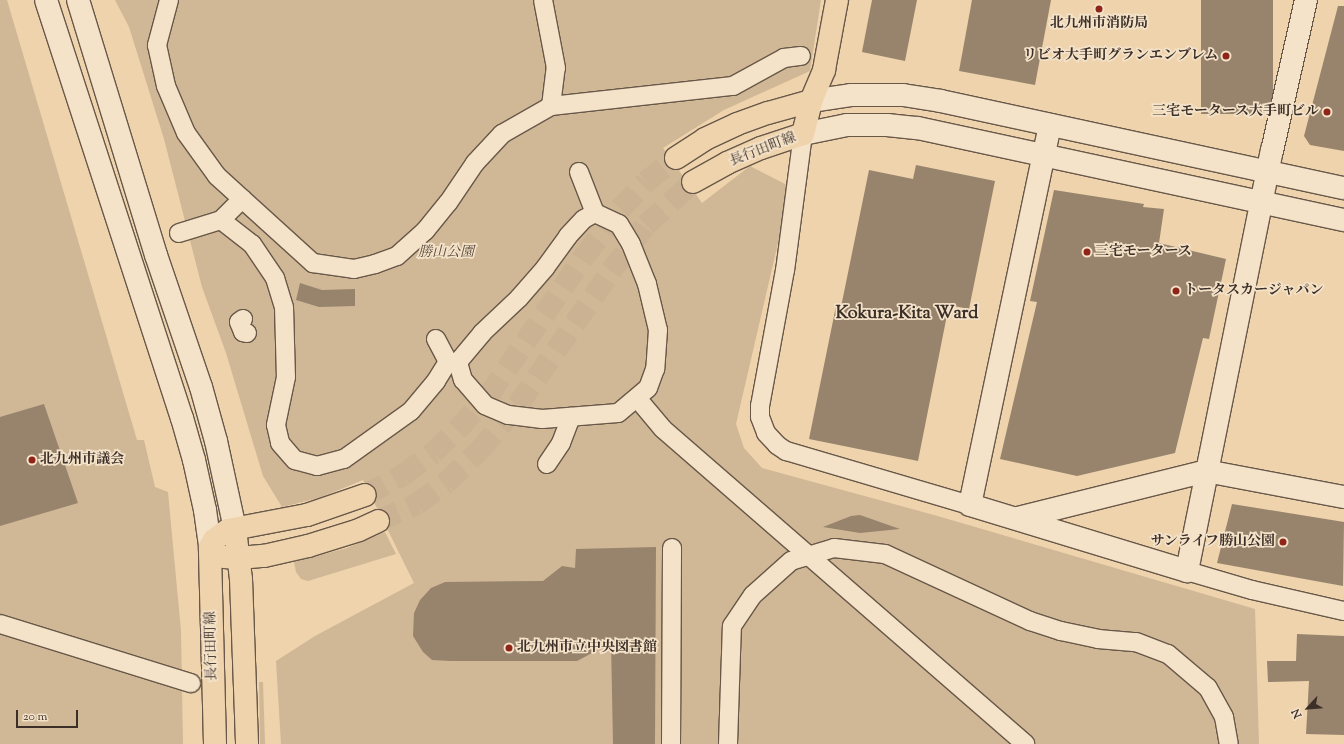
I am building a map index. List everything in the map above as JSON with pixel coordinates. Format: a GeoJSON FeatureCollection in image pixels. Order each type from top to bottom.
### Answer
{"type":"FeatureCollection","features":[{"type":"Feature","properties":{"kind":"main road","name":"長行田町線"},"geometry":{"type":"LineString","coordinates":[[693,182],[727,163],[761,148],[803,134],[811,101],[824,70],[837,0]]}},
{"type":"Feature","properties":{"kind":"main road"},"geometry":{"type":"LineString","coordinates":[[676,158],[706,139],[737,124],[768,113],[811,101]]}},
{"type":"Feature","properties":{"kind":"main road"},"geometry":{"type":"LineString","coordinates":[[365,495],[307,515],[235,529],[220,534],[210,547],[223,557],[239,558],[264,556],[308,546],[352,532],[378,521]]}},
{"type":"Feature","properties":{"kind":"main road"},"geometry":{"type":"LineString","coordinates":[[235,529],[239,558],[248,744]]}},
{"type":"Feature","properties":{"kind":"main road","name":"長行田町線"},"geometry":{"type":"LineString","coordinates":[[210,547],[215,744]]}},
{"type":"Feature","properties":{"kind":"street"},"geometry":{"type":"LineString","coordinates":[[46,0],[182,418],[194,460],[205,510],[210,547]]}},
{"type":"Feature","properties":{"kind":"street"},"geometry":{"type":"LineString","coordinates":[[78,0],[156,255],[203,395],[216,441],[235,529]]}},
{"type":"Feature","properties":{"kind":"street"},"geometry":{"type":"LineString","coordinates":[[169,0],[157,45],[166,86],[186,133],[217,176],[313,263],[354,269],[375,264],[397,256],[426,231],[448,203],[475,163],[502,134],[562,110],[733,86],[784,58],[801,56]]}},
{"type":"Feature","properties":{"kind":"street"},"geometry":{"type":"LineString","coordinates":[[543,0],[556,68],[562,110]]}},
{"type":"Feature","properties":{"kind":"street"},"geometry":{"type":"LineString","coordinates":[[1187,571],[1206,471],[1268,172],[1306,0]]}},
{"type":"Feature","properties":{"kind":"street"},"geometry":{"type":"LineString","coordinates":[[811,101],[851,95],[903,95],[942,101],[1344,188]]}},
{"type":"Feature","properties":{"kind":"street"},"geometry":{"type":"LineString","coordinates":[[1344,220],[1262,201],[918,128],[887,125],[847,125],[803,134],[785,270],[760,406],[760,417],[766,433],[777,445],[786,451],[1018,518],[1252,590],[1344,611]]}},
{"type":"Feature","properties":{"kind":"street"},"geometry":{"type":"LineString","coordinates":[[970,505],[1013,307],[1050,125]]}},
{"type":"Feature","properties":{"kind":"street"},"geometry":{"type":"LineString","coordinates":[[436,340],[453,362],[463,380],[485,404],[508,415],[542,419],[618,413],[648,388],[655,369],[658,330],[647,284],[631,244],[619,224],[595,213],[580,172]]}},
{"type":"Feature","properties":{"kind":"street"},"geometry":{"type":"LineString","coordinates":[[179,233],[221,220],[242,199]]}},
{"type":"Feature","properties":{"kind":"street"},"geometry":{"type":"LineString","coordinates":[[221,220],[252,244],[275,278],[284,307],[286,377],[276,425],[280,443],[295,460],[317,466],[344,459],[411,411],[453,362],[519,298],[545,268],[568,236],[584,219],[595,213]]}},
{"type":"Feature","properties":{"kind":"street"},"geometry":{"type":"LineString","coordinates":[[637,398],[663,429],[1024,744]]}},
{"type":"Feature","properties":{"kind":"street"},"geometry":{"type":"LineString","coordinates":[[547,464],[561,443],[570,417]]}},
{"type":"Feature","properties":{"kind":"street"},"geometry":{"type":"LineString","coordinates":[[1018,518],[1206,471],[1344,497]]}},
{"type":"Feature","properties":{"kind":"street"},"geometry":{"type":"LineString","coordinates":[[671,744],[672,548]]}},
{"type":"Feature","properties":{"kind":"street"},"geometry":{"type":"LineString","coordinates":[[728,744],[732,626],[753,594],[790,561],[834,548],[885,554],[1030,621],[1061,631],[1091,637],[1136,642],[1168,654],[1208,688],[1224,717],[1229,744]]}},
{"type":"Feature","properties":{"kind":"street"},"geometry":{"type":"LineString","coordinates":[[0,624],[191,683]]}},
{"type":"Feature","properties":{"kind":"green space"},"geometry":{"type":"Polygon","coordinates":[[[0,0],[7,0],[137,440],[144,440],[155,487],[168,492],[181,631],[183,744],[0,744],[0,0]]]}},
{"type":"Feature","properties":{"kind":"green space","name":"勝山公園"},"geometry":{"type":"Polygon","coordinates":[[[115,0],[821,0],[810,71],[724,110],[663,148],[702,203],[750,166],[791,187],[736,424],[744,448],[762,468],[934,515],[1255,609],[1259,744],[281,744],[276,661],[315,636],[414,583],[363,480],[319,498],[282,507],[263,476],[226,353],[202,287],[164,139],[129,27],[115,0]]]}},
{"type":"Feature","properties":{"kind":"green space"},"geometry":{"type":"Polygon","coordinates":[[[385,532],[396,554],[308,581],[301,579],[296,572],[294,562],[347,548],[385,532]]]}},
{"type":"Feature","properties":{"kind":"green space"},"geometry":{"type":"Polygon","coordinates":[[[259,682],[263,682],[265,744],[260,744],[259,682]]]}},
{"type":"Feature","properties":{"kind":"building"},"geometry":{"type":"Polygon","coordinates":[[[872,0],[917,0],[905,61],[862,52],[872,0]]]}},
{"type":"Feature","properties":{"kind":"building"},"geometry":{"type":"Polygon","coordinates":[[[972,0],[1051,0],[1035,85],[959,71],[972,0]]]}},
{"type":"Feature","properties":{"kind":"building","name":"リビオ大手町グランエンブレム"},"geometry":{"type":"Polygon","coordinates":[[[1201,0],[1273,0],[1273,114],[1201,114],[1201,0]]]}},
{"type":"Feature","properties":{"kind":"building","name":"三宅モータース大手町ビル"},"geometry":{"type":"Polygon","coordinates":[[[1338,6],[1344,6],[1344,151],[1310,145],[1304,136],[1338,6]]]}},
{"type":"Feature","properties":{"kind":"building"},"geometry":{"type":"Polygon","coordinates":[[[916,165],[995,181],[969,309],[949,305],[918,461],[809,439],[836,306],[841,307],[869,170],[913,179],[916,165]]]}},
{"type":"Feature","properties":{"kind":"building"},"geometry":{"type":"Polygon","coordinates":[[[1054,190],[1144,204],[1143,207],[1164,209],[1159,243],[1226,259],[1209,339],[1203,338],[1175,453],[1077,476],[1000,459],[1037,302],[1030,301],[1054,190]]]}},
{"type":"Feature","properties":{"kind":"building"},"geometry":{"type":"Polygon","coordinates":[[[300,283],[322,290],[355,289],[355,306],[319,307],[296,300],[300,283]]]}},
{"type":"Feature","properties":{"kind":"building","name":"北九州市議会"},"geometry":{"type":"Polygon","coordinates":[[[44,404],[78,503],[0,526],[0,417],[44,404]]]}},
{"type":"Feature","properties":{"kind":"building","name":"サンライフ勝山公園"},"geometry":{"type":"Polygon","coordinates":[[[1232,504],[1344,522],[1343,586],[1217,563],[1232,504]]]}},
{"type":"Feature","properties":{"kind":"building"},"geometry":{"type":"Polygon","coordinates":[[[860,515],[900,529],[860,533],[823,527],[851,516],[860,515]]]}},
{"type":"Feature","properties":{"kind":"building","name":"北九州市立中央図書館"},"geometry":{"type":"Polygon","coordinates":[[[656,547],[655,744],[613,744],[611,643],[577,661],[450,661],[432,660],[423,652],[413,636],[414,613],[420,600],[431,588],[445,582],[543,581],[562,566],[575,568],[576,549],[656,547]]]}},
{"type":"Feature","properties":{"kind":"building"},"geometry":{"type":"Polygon","coordinates":[[[1297,634],[1344,636],[1344,735],[1306,734],[1309,681],[1268,682],[1267,661],[1296,661],[1297,634]]]}},
{"type":"Feature","properties":{"kind":"tunnel"},"geometry":{"type":"LineString","coordinates":[[365,495],[403,475],[433,453],[458,429],[488,396],[584,257],[620,209],[646,182],[676,158]]}},
{"type":"Feature","properties":{"kind":"tunnel"},"geometry":{"type":"LineString","coordinates":[[378,521],[417,504],[446,483],[479,451],[518,405],[611,271],[646,225],[693,182]]}},
{"type":"Feature","properties":{"kind":"place","name":"北九州市消防局"},"geometry":{"type":"Point","coordinates":[1099,9]}},
{"type":"Feature","properties":{"kind":"place","name":"リビオ大手町グランエンブレム"},"geometry":{"type":"Point","coordinates":[1226,56]}},
{"type":"Feature","properties":{"kind":"place","name":"三宅モータース大手町ビル"},"geometry":{"type":"Point","coordinates":[1327,112]}},
{"type":"Feature","properties":{"kind":"place","name":"三宅モータース"},"geometry":{"type":"Point","coordinates":[1087,252]}},
{"type":"Feature","properties":{"kind":"place","name":"トータスカージャパン"},"geometry":{"type":"Point","coordinates":[1176,291]}},
{"type":"Feature","properties":{"kind":"place","name":"北九州市議会"},"geometry":{"type":"Point","coordinates":[32,460]}},
{"type":"Feature","properties":{"kind":"place","name":"サンライフ勝山公園"},"geometry":{"type":"Point","coordinates":[1283,542]}},
{"type":"Feature","properties":{"kind":"place","name":"北九州市立中央図書館"},"geometry":{"type":"Point","coordinates":[509,648]}},
{"type":"Feature","properties":{"kind":"district","name":"Kokura-Kita Ward"},"geometry":{"type":"Point","coordinates":[907,314]}}]}
